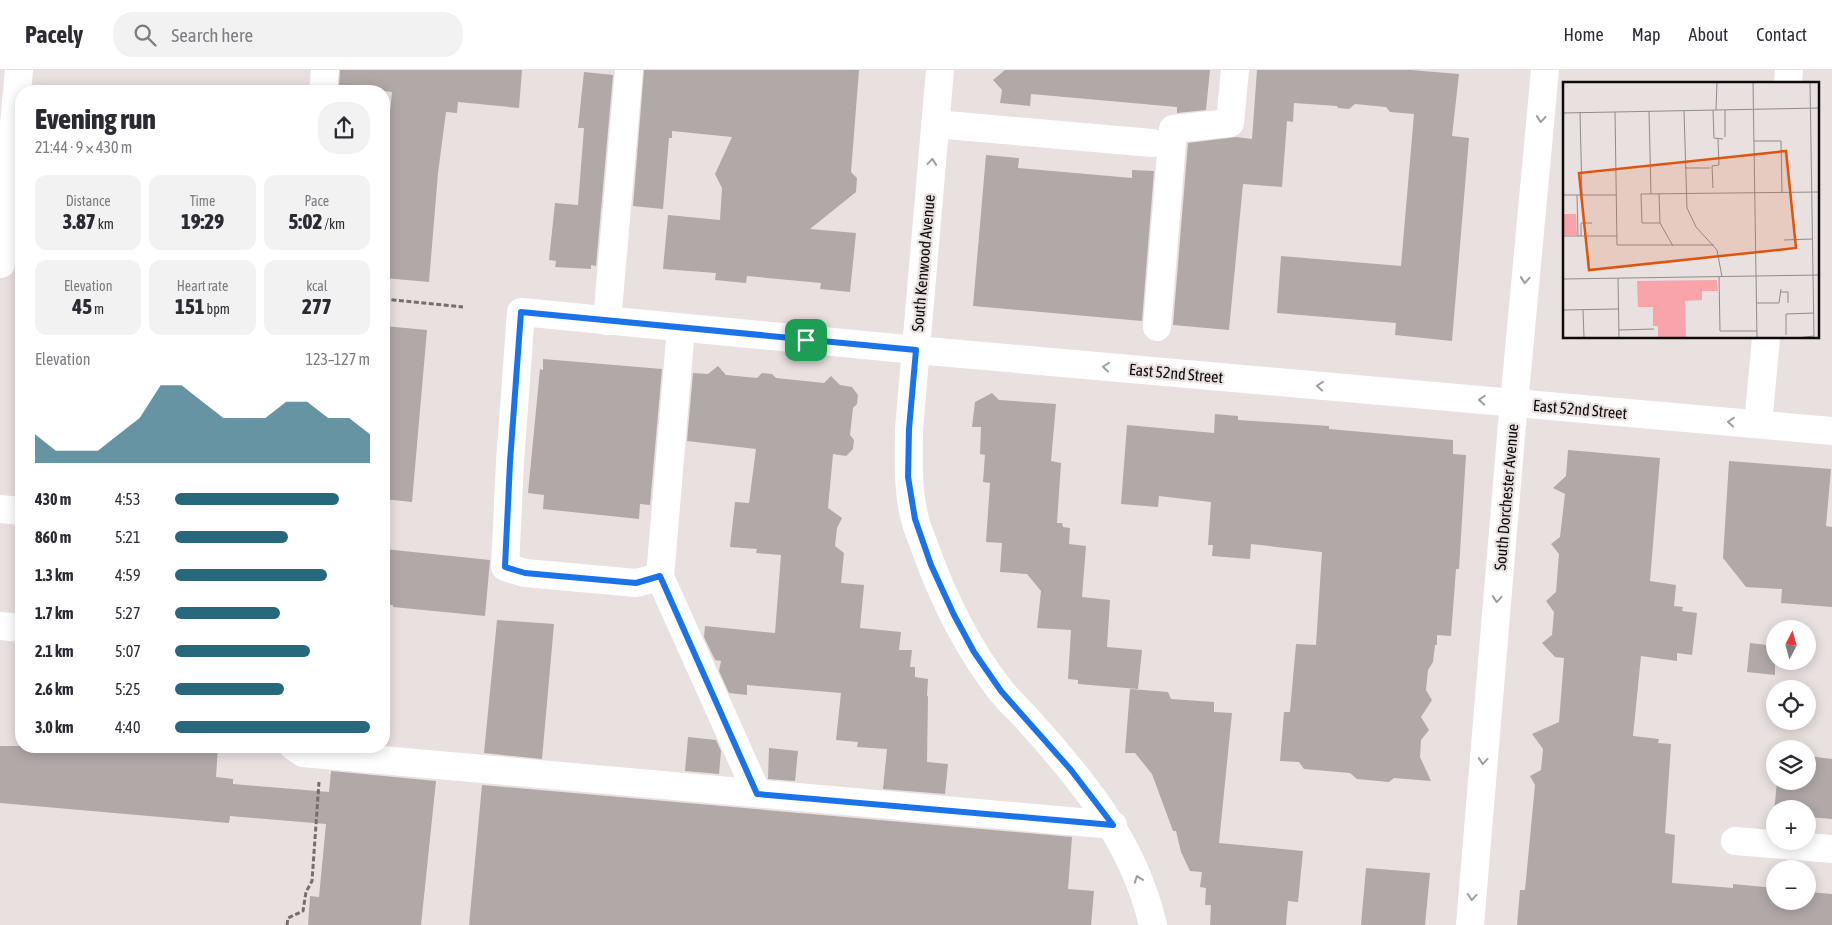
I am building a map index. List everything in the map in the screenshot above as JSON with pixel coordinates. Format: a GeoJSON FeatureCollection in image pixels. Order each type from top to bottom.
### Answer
{"type":"FeatureCollection","features":[{"type":"Feature","properties":{"kind":"street"},"geometry":{"type":"LineString","coordinates":[[18,85],[19,70]]}},
{"type":"Feature","properties":{"kind":"street"},"geometry":{"type":"LineString","coordinates":[[323,85],[324,70]]}},
{"type":"Feature","properties":{"kind":"street"},"geometry":{"type":"LineString","coordinates":[[607,321],[629,70]]}},
{"type":"Feature","properties":{"kind":"street","name":"South Kenwood Avenue"},"geometry":{"type":"LineString","coordinates":[[940,70],[909,429],[908,477],[915,519],[931,565],[974,652],[1001,691],[1071,770],[1113,825],[1134,865],[1149,907],[1153,925]]}},
{"type":"Feature","properties":{"kind":"street"},"geometry":{"type":"LineString","coordinates":[[1157,327],[1173,129],[1230,123],[1235,70]]}},
{"type":"Feature","properties":{"kind":"street","name":"South Dorchester Avenue"},"geometry":{"type":"LineString","coordinates":[[1470,925],[1514,403],[1545,70]]}},
{"type":"Feature","properties":{"kind":"street"},"geometry":{"type":"LineString","coordinates":[[935,124],[1152,143]]}},
{"type":"Feature","properties":{"kind":"street"},"geometry":{"type":"LineString","coordinates":[[7,265],[15,135]]}},
{"type":"Feature","properties":{"kind":"street","name":"East 52nd Street"},"geometry":{"type":"LineString","coordinates":[[660,576],[636,583],[525,573],[505,567],[510,462],[521,312],[916,350],[1832,431]]}},
{"type":"Feature","properties":{"kind":"street"},"geometry":{"type":"LineString","coordinates":[[681,328],[660,576],[757,794]]}},
{"type":"Feature","properties":{"kind":"street"},"geometry":{"type":"LineString","coordinates":[[1758,424],[1766,339]]}},
{"type":"Feature","properties":{"kind":"street"},"geometry":{"type":"LineString","coordinates":[[0,509],[15,510]]}},
{"type":"Feature","properties":{"kind":"street"},"geometry":{"type":"LineString","coordinates":[[0,626],[15,627]]}},
{"type":"Feature","properties":{"kind":"street"},"geometry":{"type":"LineString","coordinates":[[303,753],[1113,825]]}},
{"type":"Feature","properties":{"kind":"street"},"geometry":{"type":"LineString","coordinates":[[1735,841],[1832,849]]}},
{"type":"Feature","properties":{"kind":"path"},"geometry":{"type":"LineString","coordinates":[[390,300],[463,307]]}},
{"type":"Feature","properties":{"kind":"path"},"geometry":{"type":"LineString","coordinates":[[287,925],[288,918],[303,911],[306,892],[312,881],[319,780]]}},
{"type":"Feature","properties":{"kind":"building"},"geometry":{"type":"Polygon","coordinates":[[[340,70],[522,70],[519,108],[458,102],[457,113],[446,112],[438,173],[429,282],[390,279],[390,112],[392,92],[390,92],[390,85],[339,85],[340,70]]]}},
{"type":"Feature","properties":{"kind":"building"},"geometry":{"type":"Polygon","coordinates":[[[644,70],[859,70],[851,172],[857,178],[856,192],[810,229],[856,233],[850,292],[820,289],[821,283],[747,276],[746,283],[715,280],[716,273],[663,269],[668,215],[720,220],[722,188],[715,174],[732,137],[672,131],[672,138],[669,138],[663,209],[633,206],[644,70]]]}},
{"type":"Feature","properties":{"kind":"building"},"geometry":{"type":"Polygon","coordinates":[[[1005,70],[1210,70],[1206,110],[1177,113],[1177,107],[1031,94],[1030,106],[1000,103],[1002,90],[993,80],[1005,70]]]}},
{"type":"Feature","properties":{"kind":"building"},"geometry":{"type":"Polygon","coordinates":[[[1257,70],[1411,70],[1459,74],[1452,136],[1469,138],[1452,341],[1395,335],[1396,323],[1277,313],[1281,256],[1401,266],[1414,114],[1390,112],[1386,107],[1355,104],[1349,109],[1338,108],[1337,106],[1294,103],[1293,122],[1287,121],[1282,187],[1243,184],[1229,330],[1173,325],[1188,143],[1236,137],[1252,139],[1257,70]]]}},
{"type":"Feature","properties":{"kind":"building"},"geometry":{"type":"Polygon","coordinates":[[[584,72],[613,75],[596,266],[591,265],[591,269],[555,267],[556,261],[549,260],[555,203],[578,205],[584,128],[578,128],[584,72]]]}},
{"type":"Feature","properties":{"kind":"building"},"geometry":{"type":"Polygon","coordinates":[[[986,155],[1019,158],[1018,168],[1132,178],[1132,170],[1154,171],[1142,321],[973,306],[986,155]]]}},
{"type":"Feature","properties":{"kind":"building"},"geometry":{"type":"Polygon","coordinates":[[[390,327],[427,330],[412,502],[390,500],[390,327]]]}},
{"type":"Feature","properties":{"kind":"building"},"geometry":{"type":"Polygon","coordinates":[[[543,359],[662,369],[650,505],[640,504],[639,519],[543,509],[544,495],[528,493],[540,369],[543,370],[543,359]]]}},
{"type":"Feature","properties":{"kind":"building"},"geometry":{"type":"Polygon","coordinates":[[[718,366],[726,375],[757,378],[762,373],[772,374],[776,378],[824,383],[831,376],[840,385],[852,387],[858,395],[857,404],[853,408],[850,435],[854,440],[853,449],[846,456],[833,454],[828,508],[842,518],[837,528],[835,546],[844,553],[841,583],[864,585],[860,628],[901,632],[899,650],[912,650],[910,667],[915,667],[915,677],[928,679],[927,762],[948,764],[945,794],[883,789],[887,749],[857,747],[858,742],[836,740],[841,693],[747,685],[747,695],[729,693],[719,671],[721,661],[715,660],[704,637],[705,626],[775,633],[781,555],[756,553],[757,549],[730,547],[735,502],[749,503],[756,449],[687,441],[693,373],[708,374],[718,366]]]}},
{"type":"Feature","properties":{"kind":"building"},"geometry":{"type":"Polygon","coordinates":[[[992,393],[999,400],[1056,404],[1051,461],[1061,463],[1057,523],[1062,523],[1063,527],[1070,528],[1069,544],[1086,546],[1082,597],[1110,600],[1107,647],[1142,650],[1138,689],[1078,684],[1078,680],[1068,679],[1071,630],[1037,628],[1041,591],[1027,574],[1000,572],[1002,543],[986,542],[990,483],[983,482],[985,455],[980,454],[981,427],[972,427],[975,402],[992,393]]]}},
{"type":"Feature","properties":{"kind":"building"},"geometry":{"type":"Polygon","coordinates":[[[1215,414],[1238,416],[1238,420],[1329,426],[1329,429],[1453,440],[1453,454],[1466,455],[1459,569],[1456,569],[1451,636],[1437,635],[1433,662],[1428,670],[1426,690],[1432,700],[1421,717],[1429,730],[1421,740],[1420,757],[1431,781],[1394,778],[1389,782],[1357,779],[1350,773],[1304,769],[1299,762],[1280,761],[1284,712],[1290,712],[1296,644],[1316,645],[1322,552],[1251,544],[1250,559],[1212,556],[1213,545],[1208,545],[1211,502],[1159,496],[1158,507],[1121,504],[1127,425],[1214,433],[1215,414]]]}},
{"type":"Feature","properties":{"kind":"building"},"geometry":{"type":"Polygon","coordinates":[[[1568,450],[1660,458],[1650,581],[1676,585],[1674,606],[1683,607],[1682,611],[1697,613],[1692,655],[1677,653],[1677,661],[1641,656],[1633,736],[1659,739],[1658,743],[1671,744],[1665,833],[1675,835],[1672,883],[1733,888],[1733,884],[1766,887],[1766,910],[1816,910],[1816,893],[1832,894],[1832,925],[1517,925],[1520,890],[1525,890],[1535,785],[1530,776],[1541,770],[1543,749],[1532,734],[1559,722],[1564,658],[1555,657],[1542,643],[1552,635],[1554,612],[1546,601],[1556,592],[1559,554],[1551,544],[1560,537],[1565,494],[1553,488],[1566,476],[1568,450]]]}},
{"type":"Feature","properties":{"kind":"building"},"geometry":{"type":"Polygon","coordinates":[[[1729,461],[1831,469],[1826,526],[1832,527],[1832,607],[1781,603],[1782,589],[1746,587],[1723,558],[1729,461]]]}},
{"type":"Feature","properties":{"kind":"building"},"geometry":{"type":"Polygon","coordinates":[[[390,550],[490,560],[485,616],[393,607],[393,605],[390,605],[390,550]]]}},
{"type":"Feature","properties":{"kind":"building"},"geometry":{"type":"Polygon","coordinates":[[[497,620],[554,624],[542,759],[484,753],[497,620]]]}},
{"type":"Feature","properties":{"kind":"building"},"geometry":{"type":"Polygon","coordinates":[[[1750,643],[1766,645],[1766,670],[1775,670],[1775,675],[1747,672],[1750,643]]]}},
{"type":"Feature","properties":{"kind":"building"},"geometry":{"type":"Polygon","coordinates":[[[1130,689],[1168,692],[1171,699],[1214,702],[1214,712],[1232,713],[1219,843],[1303,851],[1298,902],[1288,901],[1286,925],[1210,925],[1211,905],[1205,905],[1206,888],[1200,887],[1202,872],[1190,871],[1181,852],[1176,831],[1173,831],[1152,774],[1135,753],[1125,753],[1130,689]]]}},
{"type":"Feature","properties":{"kind":"building"},"geometry":{"type":"Polygon","coordinates":[[[688,737],[716,740],[721,751],[719,774],[685,771],[688,737]]]}},
{"type":"Feature","properties":{"kind":"building"},"geometry":{"type":"Polygon","coordinates":[[[0,746],[15,746],[15,753],[218,753],[216,777],[233,779],[233,784],[329,792],[331,771],[436,781],[421,925],[308,925],[310,896],[319,897],[326,824],[230,816],[229,823],[0,803],[0,746]]]}},
{"type":"Feature","properties":{"kind":"building"},"geometry":{"type":"Polygon","coordinates":[[[769,748],[798,751],[795,781],[768,779],[769,748]]]}},
{"type":"Feature","properties":{"kind":"building"},"geometry":{"type":"Polygon","coordinates":[[[1816,757],[1832,759],[1832,819],[1816,818],[1816,800],[1775,800],[1776,790],[1816,790],[1816,757]]]}},
{"type":"Feature","properties":{"kind":"building"},"geometry":{"type":"Polygon","coordinates":[[[482,785],[1072,837],[1068,889],[1094,891],[1091,925],[469,925],[482,785]]]}},
{"type":"Feature","properties":{"kind":"building"},"geometry":{"type":"Polygon","coordinates":[[[1366,868],[1430,873],[1425,925],[1361,925],[1366,868]]]}},
{"type":"Feature","properties":{"kind":"route"},"geometry":{"type":"LineString","coordinates":[[521,312],[806,340],[916,350],[909,429],[908,477],[915,519],[931,565],[954,615],[974,652],[1001,691],[1071,770],[1113,825],[757,794],[660,576],[636,583],[525,573],[505,567],[510,462],[521,312]]}}]}
